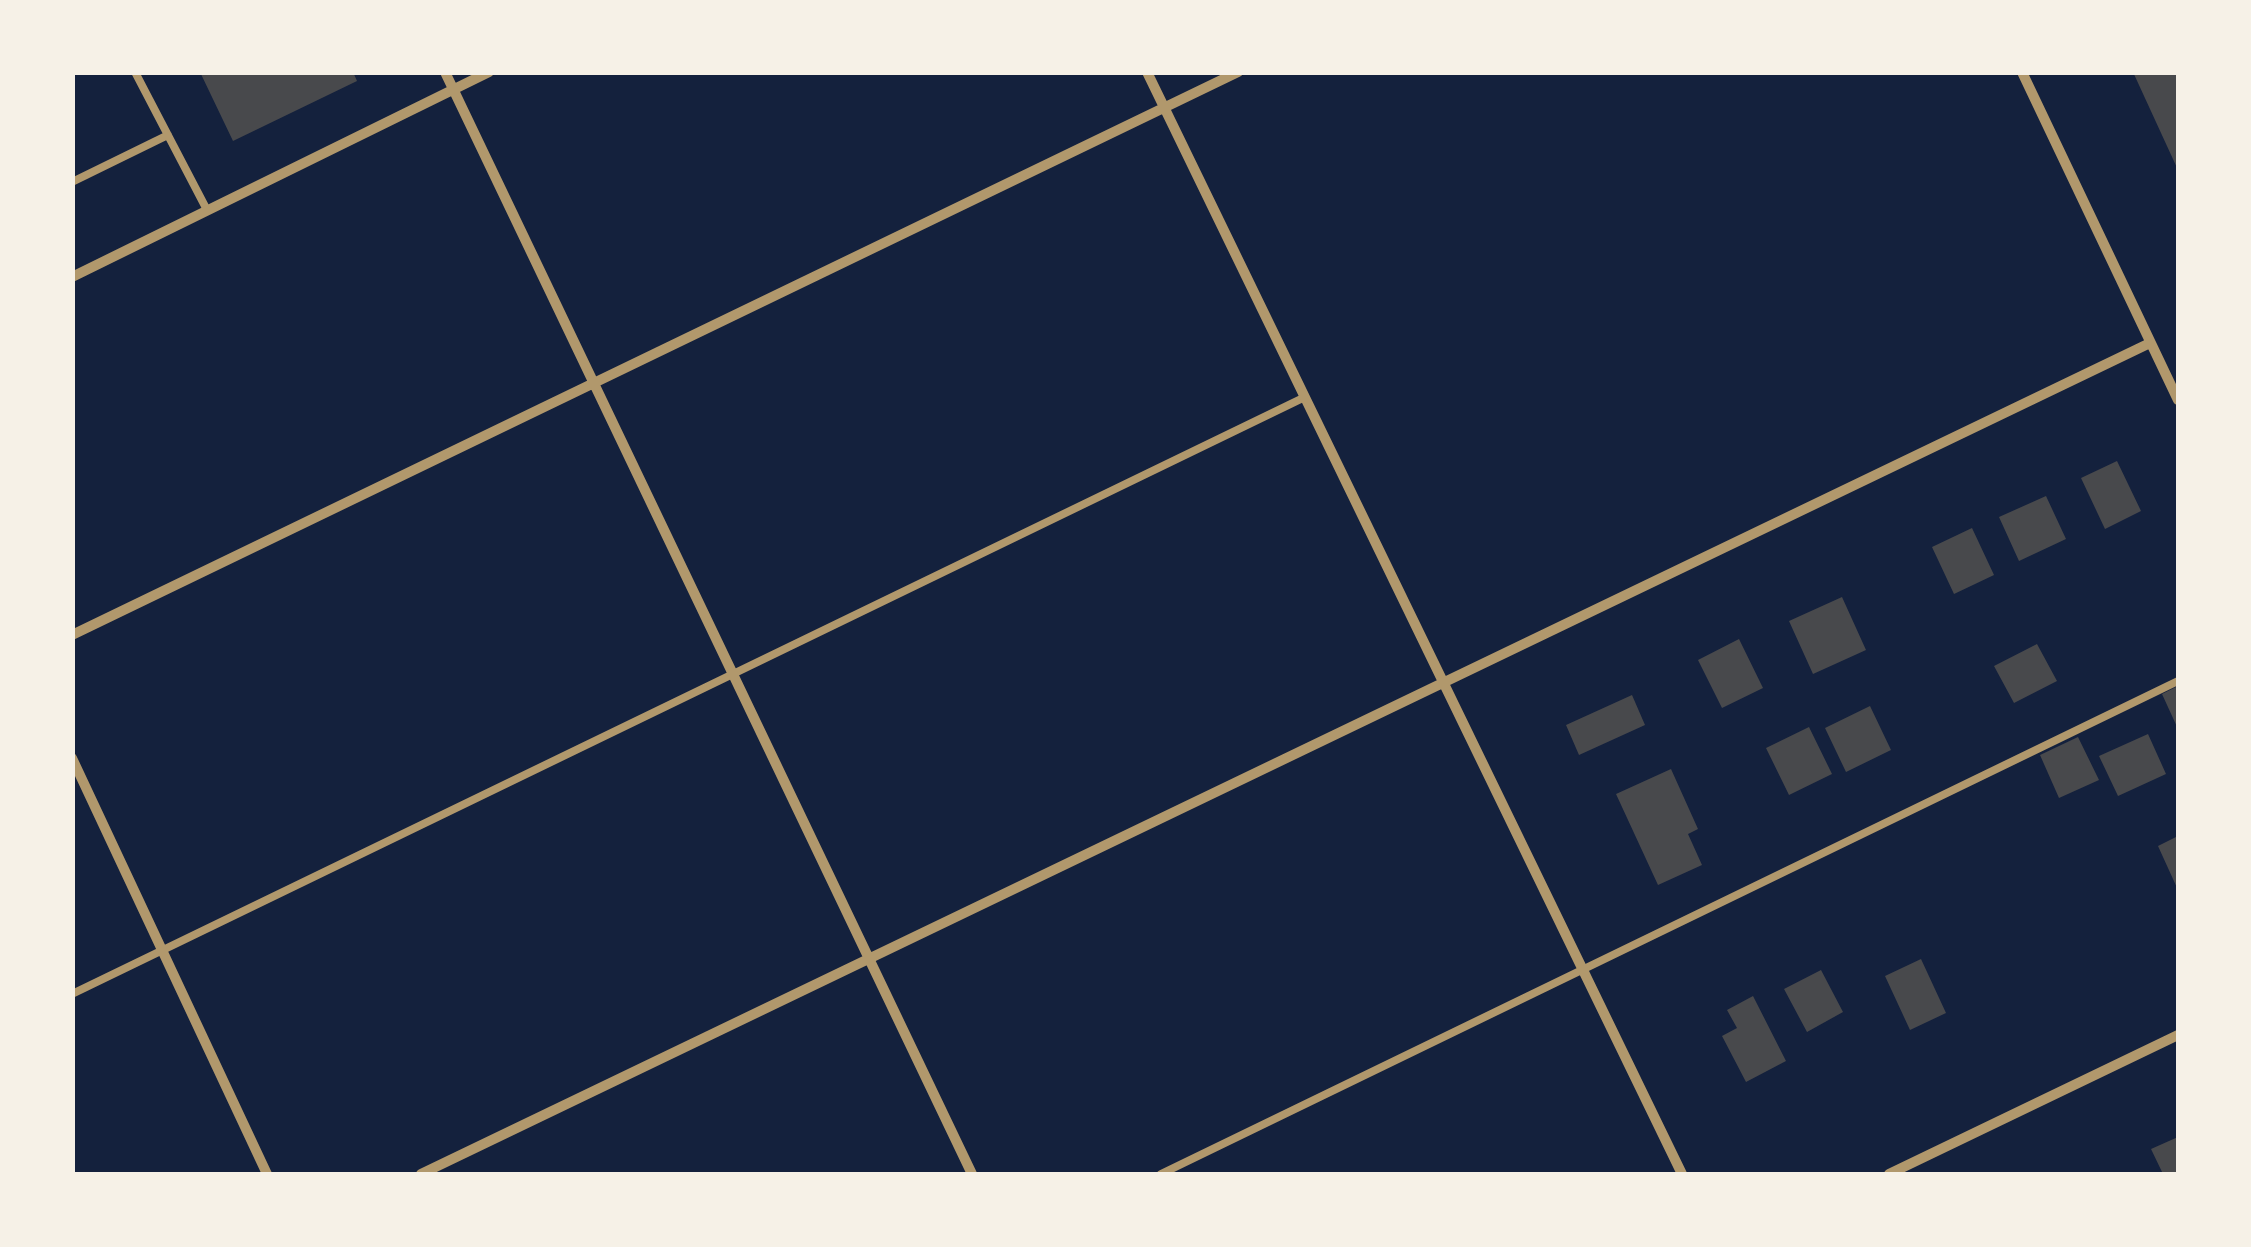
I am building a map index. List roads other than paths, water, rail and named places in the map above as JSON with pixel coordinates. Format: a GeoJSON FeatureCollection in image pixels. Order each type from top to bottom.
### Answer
{"type":"FeatureCollection","features":[{"type":"Feature","properties":{"kind":"street"},"geometry":{"type":"LineString","coordinates":[[445,72],[972,1174]]}},
{"type":"Feature","properties":{"kind":"street"},"geometry":{"type":"LineString","coordinates":[[72,277],[488,72]]}},
{"type":"Feature","properties":{"kind":"street"},"geometry":{"type":"LineString","coordinates":[[1147,72],[1441,685],[1682,1174]]}},
{"type":"Feature","properties":{"kind":"street"},"geometry":{"type":"LineString","coordinates":[[72,636],[1238,72]]}},
{"type":"Feature","properties":{"kind":"street"},"geometry":{"type":"LineString","coordinates":[[2022,72],[2178,400]]}},
{"type":"Feature","properties":{"kind":"street"},"geometry":{"type":"LineString","coordinates":[[421,1174],[2150,343]]}},
{"type":"Feature","properties":{"kind":"street"},"geometry":{"type":"LineString","coordinates":[[72,758],[160,952],[268,1174]]}},
{"type":"Feature","properties":{"kind":"street"},"geometry":{"type":"LineString","coordinates":[[1889,1174],[2178,1034]]}},
{"type":"Feature","properties":{"kind":"lane"},"geometry":{"type":"LineString","coordinates":[[135,72],[207,210]]}},
{"type":"Feature","properties":{"kind":"lane"},"geometry":{"type":"LineString","coordinates":[[72,182],[168,135]]}},
{"type":"Feature","properties":{"kind":"lane"},"geometry":{"type":"LineString","coordinates":[[72,994],[1304,398]]}},
{"type":"Feature","properties":{"kind":"lane"},"geometry":{"type":"LineString","coordinates":[[1162,1174],[2178,681]]}}]}
